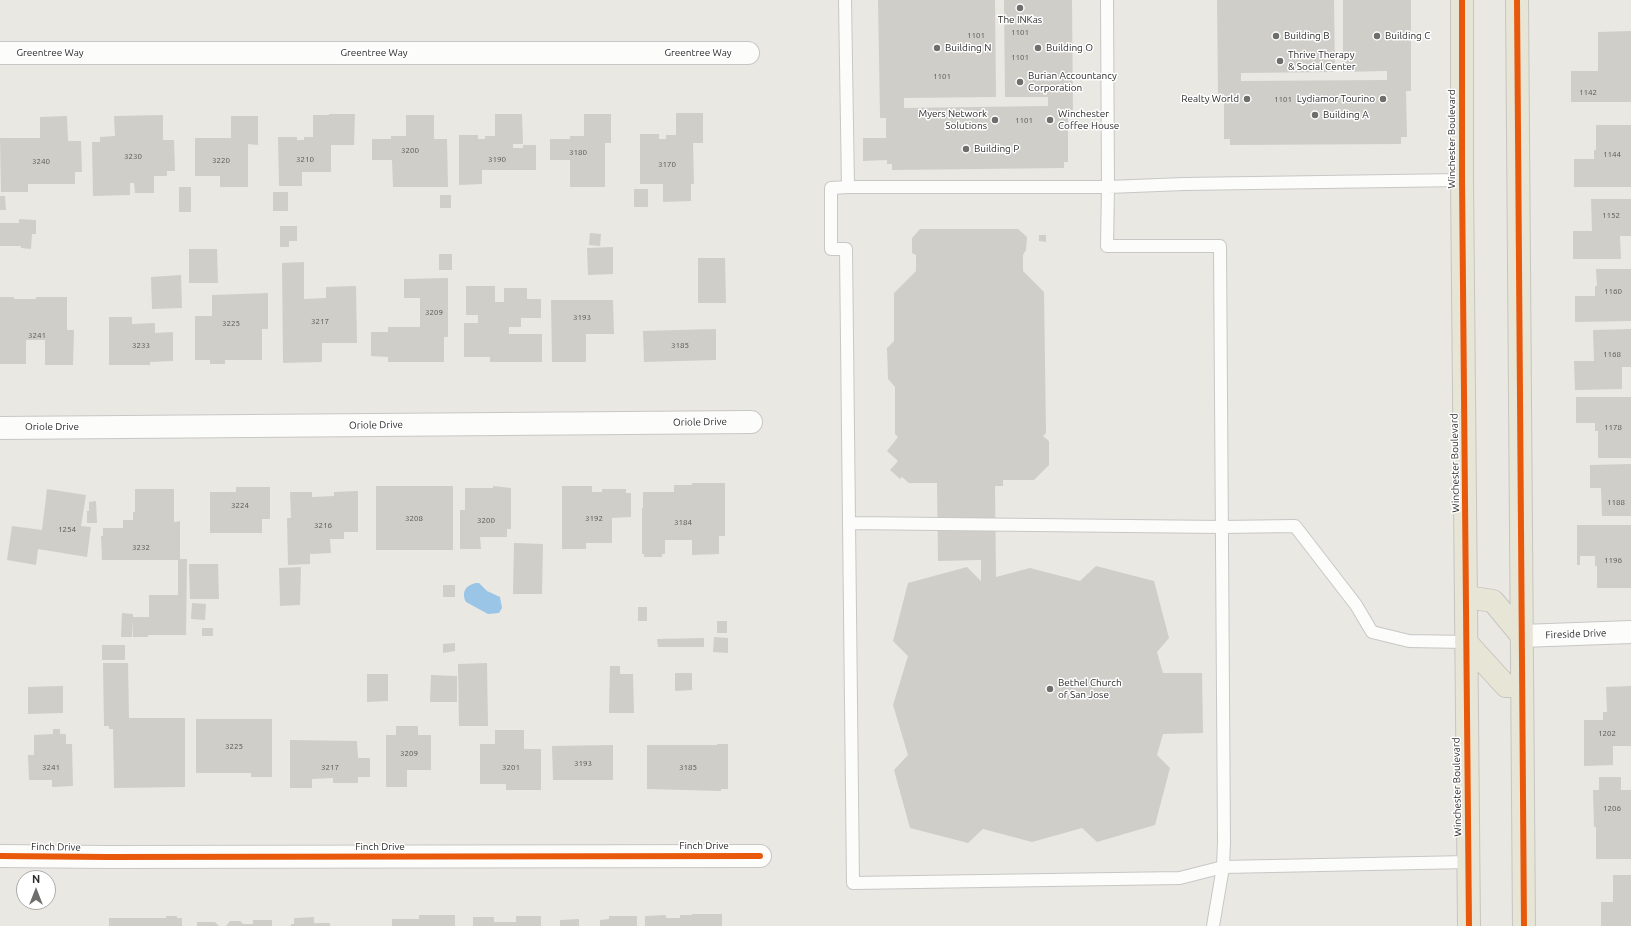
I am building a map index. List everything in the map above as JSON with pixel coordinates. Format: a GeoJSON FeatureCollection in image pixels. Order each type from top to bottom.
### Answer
{"type":"FeatureCollection","features":[{"type":"Feature","properties":{"kind":"main road","name":"Winchester Boulevard"},"geometry":{"type":"LineString","coordinates":[[1462,0],[1462,180],[1469,926]]}},
{"type":"Feature","properties":{"kind":"main road"},"geometry":{"type":"LineString","coordinates":[[1518,0],[1524,926]]}},
{"type":"Feature","properties":{"kind":"main road"},"geometry":{"type":"LineString","coordinates":[[1466,596],[1493,601],[1522,636]]}},
{"type":"Feature","properties":{"kind":"main road"},"geometry":{"type":"LineString","coordinates":[[1466,642],[1506,686],[1522,686]]}},
{"type":"Feature","properties":{"kind":"street","name":"Greentree Way"},"geometry":{"type":"LineString","coordinates":[[0,53],[748,53]]}},
{"type":"Feature","properties":{"kind":"street","name":"Oriole Drive"},"geometry":{"type":"LineString","coordinates":[[0,428],[752,422]]}},
{"type":"Feature","properties":{"kind":"street","name":"Fireside Drive"},"geometry":{"type":"LineString","coordinates":[[1522,636],[1631,632]]}},
{"type":"Feature","properties":{"kind":"street","name":"Finch Drive"},"geometry":{"type":"LineString","coordinates":[[0,856],[760,856]]}},
{"type":"Feature","properties":{"kind":"lane"},"geometry":{"type":"LineString","coordinates":[[845,0],[848,187]]}},
{"type":"Feature","properties":{"kind":"lane"},"geometry":{"type":"LineString","coordinates":[[1107,0],[1107,246],[1220,246],[1224,867],[1213,926]]}},
{"type":"Feature","properties":{"kind":"lane"},"geometry":{"type":"LineString","coordinates":[[1462,180],[1184,184],[1108,187],[830,188],[831,249],[846,250],[853,883],[1180,878],[1224,867],[1468,862]]}},
{"type":"Feature","properties":{"kind":"lane"},"geometry":{"type":"LineString","coordinates":[[849,524],[1222,527],[1295,526],[1356,605],[1372,632],[1409,641],[1466,642]]}},
{"type":"Feature","properties":{"kind":"water"},"geometry":{"type":"Polygon","coordinates":[[[479,583],[487,591],[500,597],[502,608],[499,613],[488,614],[466,602],[464,595],[465,590],[470,585],[479,583]]]}},
{"type":"Feature","properties":{"kind":"building"},"geometry":{"type":"Polygon","coordinates":[[[878,0],[995,0],[996,97],[904,98],[904,108],[1048,106],[1048,97],[1005,97],[1004,0],[1072,0],[1073,116],[1068,116],[1068,162],[1064,162],[1064,168],[892,170],[892,164],[887,164],[887,160],[863,161],[863,138],[886,138],[886,118],[880,118],[878,0]]]}},
{"type":"Feature","properties":{"kind":"building"},"geometry":{"type":"Polygon","coordinates":[[[1217,0],[1334,0],[1335,72],[1241,73],[1241,81],[1387,80],[1387,71],[1343,72],[1343,0],[1411,0],[1411,91],[1406,91],[1407,137],[1401,137],[1401,144],[1230,145],[1230,139],[1224,139],[1224,94],[1218,94],[1217,0]]]}},
{"type":"Feature","properties":{"kind":"building"},"geometry":{"type":"Polygon","coordinates":[[[1631,31],[1631,102],[1571,102],[1571,71],[1598,71],[1598,32],[1631,31]]]}},
{"type":"Feature","properties":{"kind":"building"},"geometry":{"type":"Polygon","coordinates":[[[676,113],[703,113],[703,143],[693,143],[694,184],[691,184],[691,201],[663,202],[663,184],[640,184],[640,134],[659,134],[659,139],[666,139],[666,135],[676,135],[676,113]]]}},
{"type":"Feature","properties":{"kind":"building"},"geometry":{"type":"Polygon","coordinates":[[[355,114],[354,145],[331,145],[331,172],[302,172],[302,186],[279,186],[278,137],[297,137],[297,140],[304,140],[304,137],[313,137],[313,115],[355,114]]]}},
{"type":"Feature","properties":{"kind":"building"},"geometry":{"type":"Polygon","coordinates":[[[495,114],[522,114],[523,144],[513,144],[513,148],[523,148],[523,145],[536,145],[536,170],[482,170],[482,184],[459,185],[459,135],[478,135],[478,139],[485,139],[485,136],[495,136],[495,114]]]}},
{"type":"Feature","properties":{"kind":"building"},"geometry":{"type":"Polygon","coordinates":[[[584,114],[611,114],[611,143],[605,143],[605,187],[570,187],[570,160],[550,160],[550,139],[570,139],[570,136],[584,136],[584,114]]]}},
{"type":"Feature","properties":{"kind":"building"},"geometry":{"type":"Polygon","coordinates":[[[163,115],[163,140],[174,140],[175,171],[167,171],[167,176],[154,176],[154,193],[135,193],[134,183],[130,183],[130,195],[93,196],[92,142],[100,142],[100,137],[115,136],[114,116],[163,115]]]}},
{"type":"Feature","properties":{"kind":"building"},"geometry":{"type":"Polygon","coordinates":[[[406,115],[434,115],[434,139],[447,139],[448,187],[393,187],[392,160],[372,160],[372,139],[391,139],[391,136],[406,136],[406,115]]]}},
{"type":"Feature","properties":{"kind":"building"},"geometry":{"type":"Polygon","coordinates":[[[67,116],[68,141],[81,141],[82,172],[75,172],[75,184],[28,184],[28,192],[1,192],[0,138],[40,138],[40,117],[67,116]]]}},
{"type":"Feature","properties":{"kind":"building"},"geometry":{"type":"Polygon","coordinates":[[[231,116],[258,116],[258,145],[248,144],[248,187],[220,187],[220,176],[195,176],[195,138],[231,138],[231,116]]]}},
{"type":"Feature","properties":{"kind":"building"},"geometry":{"type":"Polygon","coordinates":[[[1596,125],[1631,125],[1631,187],[1574,187],[1574,159],[1594,159],[1594,150],[1596,150],[1596,125]]]}},
{"type":"Feature","properties":{"kind":"building"},"geometry":{"type":"Polygon","coordinates":[[[179,187],[191,187],[191,212],[179,212],[179,187]]]}},
{"type":"Feature","properties":{"kind":"building"},"geometry":{"type":"Polygon","coordinates":[[[634,189],[648,189],[648,207],[634,207],[634,189]]]}},
{"type":"Feature","properties":{"kind":"building"},"geometry":{"type":"Polygon","coordinates":[[[273,192],[288,192],[288,211],[273,211],[273,192]]]}},
{"type":"Feature","properties":{"kind":"building"},"geometry":{"type":"Polygon","coordinates":[[[440,195],[451,195],[451,208],[440,208],[440,195]]]}},
{"type":"Feature","properties":{"kind":"building"},"geometry":{"type":"Polygon","coordinates":[[[0,196],[5,196],[6,210],[0,210],[0,196]]]}},
{"type":"Feature","properties":{"kind":"building"},"geometry":{"type":"Polygon","coordinates":[[[1591,199],[1631,199],[1631,236],[1620,236],[1621,259],[1573,259],[1573,231],[1592,231],[1591,199]]]}},
{"type":"Feature","properties":{"kind":"building"},"geometry":{"type":"Polygon","coordinates":[[[19,219],[36,220],[36,234],[32,234],[31,249],[21,248],[21,246],[0,246],[0,223],[19,223],[19,219]]]}},
{"type":"Feature","properties":{"kind":"building"},"geometry":{"type":"Polygon","coordinates":[[[280,226],[297,226],[297,241],[289,241],[289,247],[280,247],[280,226]]]}},
{"type":"Feature","properties":{"kind":"building","name":"Bethel Church of San Jose"},"geometry":{"type":"Polygon","coordinates":[[[920,229],[1018,229],[1027,237],[1026,250],[1023,255],[1023,271],[1044,292],[1046,433],[1043,436],[1049,441],[1049,465],[1034,480],[1003,480],[1003,486],[995,486],[996,577],[1030,568],[1080,581],[1096,566],[1154,581],[1169,638],[1157,652],[1163,673],[1202,673],[1203,733],[1163,734],[1157,755],[1170,768],[1155,825],[1097,842],[1082,828],[1032,842],[983,829],[968,843],[910,828],[894,770],[908,755],[893,705],[908,656],[893,641],[908,583],[967,567],[981,581],[981,560],[938,561],[937,483],[909,483],[902,477],[900,479],[890,470],[898,461],[887,451],[898,437],[895,434],[895,387],[888,379],[887,348],[894,341],[894,293],[916,271],[916,255],[912,253],[912,238],[920,229]]]}},
{"type":"Feature","properties":{"kind":"building"},"geometry":{"type":"Polygon","coordinates":[[[590,233],[601,234],[600,246],[589,245],[590,233]]]}},
{"type":"Feature","properties":{"kind":"building"},"geometry":{"type":"Polygon","coordinates":[[[1039,235],[1046,235],[1046,242],[1039,241],[1039,235]]]}},
{"type":"Feature","properties":{"kind":"building"},"geometry":{"type":"Polygon","coordinates":[[[613,247],[613,274],[588,275],[587,248],[613,247]]]}},
{"type":"Feature","properties":{"kind":"building"},"geometry":{"type":"Polygon","coordinates":[[[189,249],[217,249],[218,283],[189,283],[189,249]]]}},
{"type":"Feature","properties":{"kind":"building"},"geometry":{"type":"Polygon","coordinates":[[[439,254],[452,254],[452,270],[439,270],[439,254]]]}},
{"type":"Feature","properties":{"kind":"building"},"geometry":{"type":"Polygon","coordinates":[[[698,258],[725,258],[726,303],[698,303],[698,258]]]}},
{"type":"Feature","properties":{"kind":"building"},"geometry":{"type":"Polygon","coordinates":[[[304,262],[304,299],[326,298],[326,287],[356,286],[357,343],[322,343],[322,362],[283,363],[282,263],[304,262]]]}},
{"type":"Feature","properties":{"kind":"building"},"geometry":{"type":"Polygon","coordinates":[[[1596,269],[1631,269],[1631,321],[1575,322],[1575,296],[1595,296],[1595,286],[1597,286],[1596,269]]]}},
{"type":"Feature","properties":{"kind":"building"},"geometry":{"type":"Polygon","coordinates":[[[181,275],[182,308],[152,309],[151,277],[181,275]]]}},
{"type":"Feature","properties":{"kind":"building"},"geometry":{"type":"Polygon","coordinates":[[[448,278],[448,337],[444,337],[444,362],[388,362],[388,357],[371,356],[371,332],[388,332],[388,327],[420,327],[420,298],[404,298],[404,279],[448,278]]]}},
{"type":"Feature","properties":{"kind":"building"},"geometry":{"type":"Polygon","coordinates":[[[466,286],[495,286],[495,302],[504,302],[504,288],[527,288],[527,299],[541,299],[541,318],[521,318],[521,327],[509,327],[509,334],[542,334],[542,362],[490,362],[490,357],[464,357],[464,323],[478,323],[478,315],[466,315],[466,286]]]}},
{"type":"Feature","properties":{"kind":"building"},"geometry":{"type":"Polygon","coordinates":[[[268,293],[268,329],[262,329],[262,360],[225,360],[225,364],[210,364],[210,360],[195,360],[195,316],[212,316],[212,295],[268,293]]]}},
{"type":"Feature","properties":{"kind":"building"},"geometry":{"type":"Polygon","coordinates":[[[0,297],[14,297],[14,299],[36,299],[36,297],[67,297],[67,330],[74,330],[73,365],[45,365],[45,340],[26,340],[26,364],[0,364],[0,297]]]}},
{"type":"Feature","properties":{"kind":"building"},"geometry":{"type":"Polygon","coordinates":[[[551,300],[613,300],[614,334],[586,334],[586,362],[552,362],[551,300]]]}},
{"type":"Feature","properties":{"kind":"building"},"geometry":{"type":"Polygon","coordinates":[[[109,317],[132,317],[132,324],[155,323],[155,333],[173,332],[173,361],[150,362],[150,365],[109,365],[109,317]]]}},
{"type":"Feature","properties":{"kind":"building"},"geometry":{"type":"Polygon","coordinates":[[[716,329],[716,360],[644,362],[643,331],[716,329]]]}},
{"type":"Feature","properties":{"kind":"building"},"geometry":{"type":"Polygon","coordinates":[[[1631,329],[1631,367],[1622,367],[1622,389],[1575,390],[1574,361],[1594,361],[1593,330],[1631,329]]]}},
{"type":"Feature","properties":{"kind":"building"},"geometry":{"type":"Polygon","coordinates":[[[1576,397],[1631,397],[1631,458],[1598,458],[1598,431],[1595,431],[1595,423],[1576,423],[1576,397]]]}},
{"type":"Feature","properties":{"kind":"building"},"geometry":{"type":"Polygon","coordinates":[[[1631,464],[1631,516],[1602,516],[1601,488],[1590,488],[1590,465],[1631,464]]]}},
{"type":"Feature","properties":{"kind":"building"},"geometry":{"type":"Polygon","coordinates":[[[692,483],[725,483],[725,536],[719,536],[719,554],[692,555],[692,540],[665,540],[665,554],[662,554],[662,557],[644,557],[644,554],[642,554],[643,492],[674,492],[674,485],[692,485],[692,483]]]}},
{"type":"Feature","properties":{"kind":"building"},"geometry":{"type":"Polygon","coordinates":[[[376,486],[453,486],[453,550],[376,550],[376,486]]]}},
{"type":"Feature","properties":{"kind":"building"},"geometry":{"type":"Polygon","coordinates":[[[493,486],[511,488],[511,529],[507,529],[507,537],[480,537],[481,549],[460,549],[460,510],[465,510],[465,488],[493,488],[493,486]]]}},
{"type":"Feature","properties":{"kind":"building"},"geometry":{"type":"Polygon","coordinates":[[[562,486],[592,486],[592,492],[602,492],[602,489],[626,489],[626,493],[631,493],[631,517],[612,518],[612,543],[586,543],[586,549],[562,549],[562,486]]]}},
{"type":"Feature","properties":{"kind":"building"},"geometry":{"type":"Polygon","coordinates":[[[236,487],[270,487],[270,519],[262,519],[262,533],[210,533],[210,492],[236,492],[236,487]]]}},
{"type":"Feature","properties":{"kind":"building"},"geometry":{"type":"Polygon","coordinates":[[[47,489],[86,495],[81,526],[91,527],[87,557],[38,549],[36,565],[7,560],[12,526],[42,530],[47,489]]]}},
{"type":"Feature","properties":{"kind":"building"},"geometry":{"type":"Polygon","coordinates":[[[135,489],[174,489],[174,522],[180,521],[180,559],[187,559],[186,635],[148,635],[148,637],[133,637],[133,620],[132,637],[121,637],[122,613],[133,614],[133,617],[149,617],[149,595],[178,595],[178,560],[102,560],[101,536],[103,536],[103,528],[123,528],[123,520],[133,520],[133,512],[135,512],[135,489]]]}},
{"type":"Feature","properties":{"kind":"building"},"geometry":{"type":"Polygon","coordinates":[[[358,491],[358,532],[344,532],[344,539],[330,539],[331,553],[310,554],[310,564],[288,565],[287,518],[291,518],[290,492],[312,492],[312,497],[334,496],[334,492],[358,491]]]}},
{"type":"Feature","properties":{"kind":"building"},"geometry":{"type":"Polygon","coordinates":[[[96,501],[97,523],[87,523],[89,502],[96,501]]]}},
{"type":"Feature","properties":{"kind":"building"},"geometry":{"type":"Polygon","coordinates":[[[1577,525],[1631,525],[1631,588],[1597,588],[1597,566],[1595,566],[1595,556],[1580,556],[1580,565],[1577,565],[1577,525]]]}},
{"type":"Feature","properties":{"kind":"building"},"geometry":{"type":"Polygon","coordinates":[[[514,543],[543,544],[542,594],[513,594],[514,543]]]}},
{"type":"Feature","properties":{"kind":"building"},"geometry":{"type":"Polygon","coordinates":[[[189,564],[218,564],[219,599],[190,599],[189,564]]]}},
{"type":"Feature","properties":{"kind":"building"},"geometry":{"type":"Polygon","coordinates":[[[301,567],[300,605],[280,606],[279,568],[301,567]]]}},
{"type":"Feature","properties":{"kind":"building"},"geometry":{"type":"Polygon","coordinates":[[[443,585],[455,585],[455,597],[443,597],[443,585]]]}},
{"type":"Feature","properties":{"kind":"building"},"geometry":{"type":"Polygon","coordinates":[[[192,603],[206,604],[205,620],[191,619],[192,603]]]}},
{"type":"Feature","properties":{"kind":"building"},"geometry":{"type":"Polygon","coordinates":[[[638,607],[647,607],[647,621],[638,621],[638,607]]]}},
{"type":"Feature","properties":{"kind":"building"},"geometry":{"type":"Polygon","coordinates":[[[717,621],[727,621],[727,633],[717,633],[717,621]]]}},
{"type":"Feature","properties":{"kind":"building"},"geometry":{"type":"Polygon","coordinates":[[[202,628],[213,628],[213,636],[202,636],[202,628]]]}},
{"type":"Feature","properties":{"kind":"building"},"geometry":{"type":"Polygon","coordinates":[[[714,637],[728,638],[728,653],[713,652],[714,637]]]}},
{"type":"Feature","properties":{"kind":"building"},"geometry":{"type":"Polygon","coordinates":[[[704,638],[704,647],[658,647],[657,639],[704,638]]]}},
{"type":"Feature","properties":{"kind":"building"},"geometry":{"type":"Polygon","coordinates":[[[455,643],[455,651],[443,653],[443,644],[455,643]]]}},
{"type":"Feature","properties":{"kind":"building"},"geometry":{"type":"Polygon","coordinates":[[[102,645],[125,645],[125,660],[102,660],[102,645]]]}},
{"type":"Feature","properties":{"kind":"building"},"geometry":{"type":"Polygon","coordinates":[[[103,663],[128,663],[129,718],[185,718],[185,787],[114,788],[113,729],[109,729],[109,726],[104,726],[103,663]]]}},
{"type":"Feature","properties":{"kind":"building"},"geometry":{"type":"Polygon","coordinates":[[[487,663],[488,726],[459,726],[458,664],[487,663]]]}},
{"type":"Feature","properties":{"kind":"building"},"geometry":{"type":"Polygon","coordinates":[[[610,666],[620,666],[620,674],[633,674],[634,713],[609,713],[610,666]]]}},
{"type":"Feature","properties":{"kind":"building"},"geometry":{"type":"Polygon","coordinates":[[[675,673],[692,673],[692,690],[675,691],[675,673]]]}},
{"type":"Feature","properties":{"kind":"building"},"geometry":{"type":"Polygon","coordinates":[[[367,674],[388,674],[388,701],[367,702],[367,674]]]}},
{"type":"Feature","properties":{"kind":"building"},"geometry":{"type":"Polygon","coordinates":[[[431,675],[457,676],[457,702],[430,702],[431,675]]]}},
{"type":"Feature","properties":{"kind":"building"},"geometry":{"type":"Polygon","coordinates":[[[63,686],[63,713],[28,714],[28,687],[63,686]]]}},
{"type":"Feature","properties":{"kind":"building"},"geometry":{"type":"Polygon","coordinates":[[[1631,686],[1631,746],[1613,746],[1613,765],[1584,766],[1584,720],[1603,720],[1603,712],[1607,712],[1606,687],[1631,686]]]}},
{"type":"Feature","properties":{"kind":"building"},"geometry":{"type":"Polygon","coordinates":[[[196,719],[272,719],[272,777],[251,777],[251,773],[196,773],[196,719]]]}},
{"type":"Feature","properties":{"kind":"building"},"geometry":{"type":"Polygon","coordinates":[[[396,726],[418,726],[418,735],[431,735],[431,770],[407,770],[407,787],[386,787],[386,735],[396,735],[396,726]]]}},
{"type":"Feature","properties":{"kind":"building"},"geometry":{"type":"Polygon","coordinates":[[[53,729],[60,729],[60,734],[66,734],[66,744],[72,744],[73,786],[52,787],[52,780],[29,780],[28,755],[34,755],[34,735],[53,734],[53,729]]]}},
{"type":"Feature","properties":{"kind":"building"},"geometry":{"type":"Polygon","coordinates":[[[495,730],[524,730],[524,749],[541,749],[541,790],[506,790],[506,784],[480,784],[480,744],[495,744],[495,730]]]}},
{"type":"Feature","properties":{"kind":"building"},"geometry":{"type":"Polygon","coordinates":[[[290,740],[357,741],[358,758],[370,758],[370,777],[358,777],[358,783],[333,783],[333,778],[312,779],[312,788],[290,788],[290,740]]]}},
{"type":"Feature","properties":{"kind":"building"},"geometry":{"type":"Polygon","coordinates":[[[728,744],[728,789],[721,789],[721,791],[647,789],[647,745],[728,744]]]}},
{"type":"Feature","properties":{"kind":"building"},"geometry":{"type":"Polygon","coordinates":[[[613,745],[613,780],[553,780],[552,746],[613,745]]]}},
{"type":"Feature","properties":{"kind":"building"},"geometry":{"type":"Polygon","coordinates":[[[1599,777],[1621,777],[1621,790],[1631,790],[1631,859],[1596,859],[1596,827],[1594,827],[1593,790],[1599,790],[1599,777]]]}},
{"type":"Feature","properties":{"kind":"building"},"geometry":{"type":"Polygon","coordinates":[[[1613,875],[1631,875],[1631,926],[1601,926],[1601,902],[1613,902],[1613,875]]]}},
{"type":"Feature","properties":{"kind":"building"},"geometry":{"type":"Polygon","coordinates":[[[722,914],[722,926],[645,926],[645,916],[666,915],[666,918],[680,918],[680,915],[722,914]]]}},
{"type":"Feature","properties":{"kind":"building"},"geometry":{"type":"Polygon","coordinates":[[[419,915],[455,915],[455,926],[392,926],[392,919],[419,919],[419,915]]]}},
{"type":"Feature","properties":{"kind":"building"},"geometry":{"type":"Polygon","coordinates":[[[166,916],[177,916],[177,918],[182,918],[182,926],[109,926],[109,918],[166,918],[166,916]]]}},
{"type":"Feature","properties":{"kind":"building"},"geometry":{"type":"Polygon","coordinates":[[[516,916],[541,916],[541,926],[473,926],[473,917],[494,917],[494,922],[516,922],[516,916]]]}},
{"type":"Feature","properties":{"kind":"building"},"geometry":{"type":"Polygon","coordinates":[[[609,916],[637,916],[637,926],[600,926],[600,920],[609,919],[609,916]]]}},
{"type":"Feature","properties":{"kind":"building"},"geometry":{"type":"Polygon","coordinates":[[[314,917],[314,923],[330,923],[330,926],[291,926],[291,924],[294,924],[294,918],[314,917]]]}},
{"type":"Feature","properties":{"kind":"building"},"geometry":{"type":"Polygon","coordinates":[[[579,919],[579,926],[560,926],[560,920],[579,919]]]}},
{"type":"Feature","properties":{"kind":"building"},"geometry":{"type":"Polygon","coordinates":[[[253,920],[272,920],[272,926],[226,926],[230,921],[240,921],[243,924],[253,924],[253,920]]]}},
{"type":"Feature","properties":{"kind":"building"},"geometry":{"type":"Polygon","coordinates":[[[197,922],[215,922],[219,926],[197,926],[197,922]]]}},
{"type":"Feature","properties":{"kind":"cycle path"},"geometry":{"type":"LineString","coordinates":[[1462,0],[1462,180],[1469,926]]}},
{"type":"Feature","properties":{"kind":"cycle path"},"geometry":{"type":"LineString","coordinates":[[1517,0],[1524,926]]}},
{"type":"Feature","properties":{"kind":"cycle path"},"geometry":{"type":"LineString","coordinates":[[0,856],[760,856]]}},
{"type":"Feature","properties":{"kind":"place","name":"The INKas"},"geometry":{"type":"Point","coordinates":[1020,8]}},
{"type":"Feature","properties":{"kind":"place","name":"Building B"},"geometry":{"type":"Point","coordinates":[1276,36]}},
{"type":"Feature","properties":{"kind":"place","name":"Building C"},"geometry":{"type":"Point","coordinates":[1377,36]}},
{"type":"Feature","properties":{"kind":"place","name":"Building N"},"geometry":{"type":"Point","coordinates":[937,48]}},
{"type":"Feature","properties":{"kind":"place","name":"Building O"},"geometry":{"type":"Point","coordinates":[1038,48]}},
{"type":"Feature","properties":{"kind":"place","name":"Thrive Therapy & Social Center"},"geometry":{"type":"Point","coordinates":[1280,61]}},
{"type":"Feature","properties":{"kind":"place","name":"Burian Accountancy Corporation"},"geometry":{"type":"Point","coordinates":[1020,82]}},
{"type":"Feature","properties":{"kind":"place","name":"Realty World"},"geometry":{"type":"Point","coordinates":[1247,99]}},
{"type":"Feature","properties":{"kind":"place","name":"Lydiamor Tourino"},"geometry":{"type":"Point","coordinates":[1383,99]}},
{"type":"Feature","properties":{"kind":"place","name":"Building A"},"geometry":{"type":"Point","coordinates":[1315,115]}},
{"type":"Feature","properties":{"kind":"place","name":"Myers Network Solutions"},"geometry":{"type":"Point","coordinates":[995,120]}},
{"type":"Feature","properties":{"kind":"place","name":"Winchester Coffee House"},"geometry":{"type":"Point","coordinates":[1050,120]}},
{"type":"Feature","properties":{"kind":"place","name":"Building P"},"geometry":{"type":"Point","coordinates":[966,149]}},
{"type":"Feature","properties":{"kind":"place","name":"Bethel Church of San Jose"},"geometry":{"type":"Point","coordinates":[1050,689]}}]}
